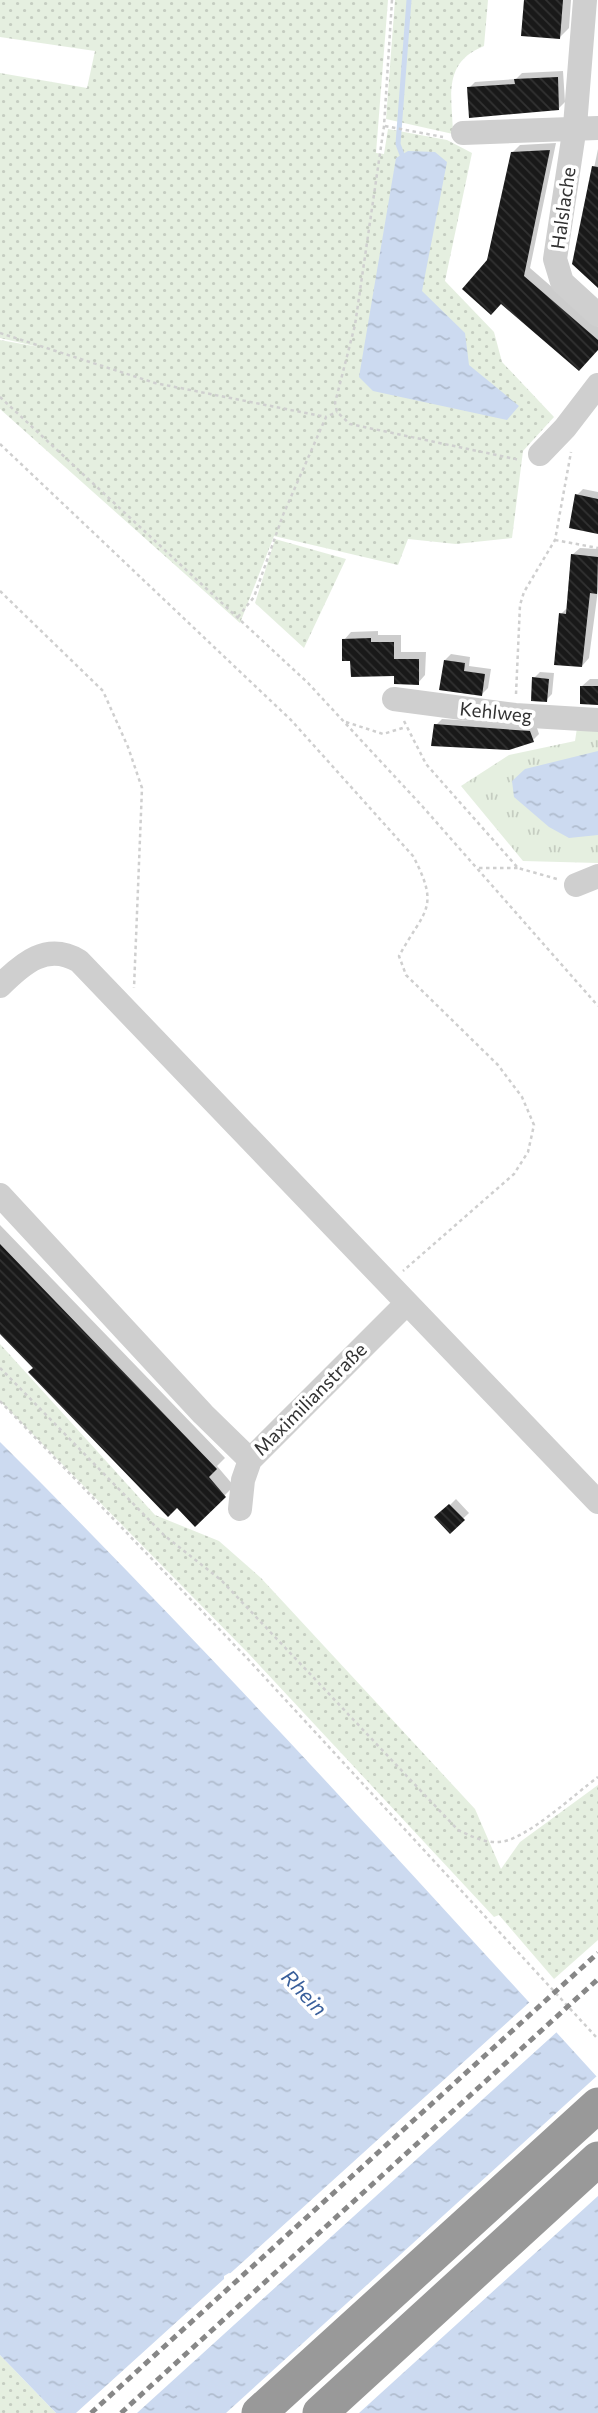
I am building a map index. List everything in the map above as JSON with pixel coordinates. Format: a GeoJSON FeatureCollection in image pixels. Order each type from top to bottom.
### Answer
{"type":"FeatureCollection","features":[{"type":"Feature","properties":{"kind":"highway"},"geometry":{"type":"LineString","coordinates":[[259,2413],[598,2105]]}},
{"type":"Feature","properties":{"kind":"highway"},"geometry":{"type":"LineString","coordinates":[[320,2413],[598,2159]]}},
{"type":"Feature","properties":{"kind":"street","name":"Halslache"},"geometry":{"type":"LineString","coordinates":[[585,0],[587,127],[555,260],[562,282],[598,315]]}},
{"type":"Feature","properties":{"kind":"street"},"geometry":{"type":"LineString","coordinates":[[463,133],[587,127]]}},
{"type":"Feature","properties":{"kind":"street"},"geometry":{"type":"LineString","coordinates":[[540,454],[565,428],[598,385]]}},
{"type":"Feature","properties":{"kind":"street","name":"Kehlweg"},"geometry":{"type":"LineString","coordinates":[[394,699],[515,715],[598,720]]}},
{"type":"Feature","properties":{"kind":"street"},"geometry":{"type":"LineString","coordinates":[[0,986],[29,960],[55,952],[79,961],[598,1502]]}},
{"type":"Feature","properties":{"kind":"street"},"geometry":{"type":"LineString","coordinates":[[0,1195],[203,1414],[250,1460]]}},
{"type":"Feature","properties":{"kind":"street","name":"Maximilianstraße"},"geometry":{"type":"LineString","coordinates":[[240,1508],[243,1480],[250,1460],[407,1303]]}},
{"type":"Feature","properties":{"kind":"path"},"geometry":{"type":"LineString","coordinates":[[392,0],[384,126],[355,325],[335,403],[337,412],[350,424],[525,461],[540,454]]}},
{"type":"Feature","properties":{"kind":"path"},"geometry":{"type":"LineString","coordinates":[[384,126],[448,138],[463,133]]}},
{"type":"Feature","properties":{"kind":"path"},"geometry":{"type":"LineString","coordinates":[[0,333],[155,383],[326,417],[337,412]]}},
{"type":"Feature","properties":{"kind":"path"},"geometry":{"type":"LineString","coordinates":[[0,397],[238,617],[345,722],[598,1006]]}},
{"type":"Feature","properties":{"kind":"path"},"geometry":{"type":"LineString","coordinates":[[238,617],[254,597],[283,514],[326,417]]}},
{"type":"Feature","properties":{"kind":"path"},"geometry":{"type":"LineString","coordinates":[[515,715],[520,604],[524,592],[555,540],[573,435],[565,428]]}},
{"type":"Feature","properties":{"kind":"path"},"geometry":{"type":"LineString","coordinates":[[0,444],[291,720],[413,856],[427,882],[425,918],[399,956],[406,975],[498,1065],[522,1097],[534,1125],[528,1152],[514,1174],[389,1284]]}},
{"type":"Feature","properties":{"kind":"path"},"geometry":{"type":"LineString","coordinates":[[555,540],[598,548]]}},
{"type":"Feature","properties":{"kind":"path"},"geometry":{"type":"LineString","coordinates":[[0,591],[103,691],[128,747],[142,788],[134,988],[120,1004]]}},
{"type":"Feature","properties":{"kind":"path"},"geometry":{"type":"LineString","coordinates":[[394,699],[426,764],[518,868]]}},
{"type":"Feature","properties":{"kind":"path"},"geometry":{"type":"LineString","coordinates":[[345,722],[383,734],[406,727]]}},
{"type":"Feature","properties":{"kind":"path"},"geometry":{"type":"LineString","coordinates":[[477,868],[518,868],[587,881]]}},
{"type":"Feature","properties":{"kind":"path"},"geometry":{"type":"LineString","coordinates":[[0,1368],[165,1536],[221,1580],[458,1830],[478,1840],[501,1842],[521,1834],[598,1777]]}},
{"type":"Feature","properties":{"kind":"path"},"geometry":{"type":"LineString","coordinates":[[0,1401],[246,1657],[598,2039]]}},
{"type":"Feature","properties":{"kind":"green space"},"geometry":{"type":"Polygon","coordinates":[[[0,0],[388,0],[376,153],[384,154],[388,129],[447,140],[472,153],[445,281],[494,332],[502,362],[554,417],[523,451],[512,538],[456,544],[408,539],[398,565],[274,536],[240,623],[0,409],[0,340],[39,347],[0,338],[0,73],[87,88],[95,51],[0,37],[0,0]]]}},
{"type":"Feature","properties":{"kind":"green space"},"geometry":{"type":"Polygon","coordinates":[[[395,0],[488,0],[484,46],[461,62],[452,82],[453,134],[386,119],[395,0]]]}},
{"type":"Feature","properties":{"kind":"green space"},"geometry":{"type":"Polygon","coordinates":[[[275,539],[346,559],[304,648],[255,603],[275,539]]]}},
{"type":"Feature","properties":{"kind":"green space"},"geometry":{"type":"Polygon","coordinates":[[[577,728],[598,729],[598,863],[523,861],[461,786],[509,755],[575,741],[577,728]]]}},
{"type":"Feature","properties":{"kind":"green space"},"geometry":{"type":"Polygon","coordinates":[[[0,1344],[155,1515],[219,1541],[261,1578],[475,1809],[501,1869],[520,1842],[598,1785],[598,1940],[554,1979],[499,1915],[494,1917],[248,1653],[0,1401],[0,1344]]]}},
{"type":"Feature","properties":{"kind":"green space"},"geometry":{"type":"Polygon","coordinates":[[[0,2355],[56,2413],[0,2413],[0,2355]]]}},
{"type":"Feature","properties":{"kind":"water"},"geometry":{"type":"Polygon","coordinates":[[[408,151],[435,152],[447,162],[422,291],[465,333],[469,365],[519,406],[507,420],[373,391],[359,377],[396,158],[408,151]]]}},
{"type":"Feature","properties":{"kind":"water"},"geometry":{"type":"Polygon","coordinates":[[[598,751],[598,835],[569,838],[549,827],[514,797],[512,781],[525,769],[598,751]]]}},
{"type":"Feature","properties":{"kind":"water","name":"Rhein"},"geometry":{"type":"Polygon","coordinates":[[[0,1442],[228,1677],[598,2078],[598,2413],[56,2413],[0,2355],[0,1442]],[[232,2274],[224,2276],[224,2282],[245,2306],[255,2303],[232,2274]]]}},
{"type":"Feature","properties":{"kind":"pier"},"geometry":{"type":"Polygon","coordinates":[[[532,2000],[559,2030],[137,2413],[76,2413],[532,2000]]]}},
{"type":"Feature","properties":{"kind":"pier"},"geometry":{"type":"Polygon","coordinates":[[[598,2075],[598,2196],[359,2413],[226,2413],[598,2075]]]}},
{"type":"Feature","properties":{"kind":"building"},"geometry":{"type":"Polygon","coordinates":[[[524,0],[563,0],[560,39],[521,36],[524,0]]]}},
{"type":"Feature","properties":{"kind":"building"},"geometry":{"type":"Polygon","coordinates":[[[558,77],[559,110],[469,118],[467,87],[515,84],[514,79],[558,77]]]}},
{"type":"Feature","properties":{"kind":"building"},"geometry":{"type":"Polygon","coordinates":[[[550,150],[524,276],[598,340],[598,350],[579,371],[501,304],[491,315],[462,289],[487,260],[511,152],[550,150]]]}},
{"type":"Feature","properties":{"kind":"building"},"geometry":{"type":"Polygon","coordinates":[[[592,166],[598,167],[598,288],[572,264],[592,166]]]}},
{"type":"Feature","properties":{"kind":"building"},"geometry":{"type":"Polygon","coordinates":[[[575,494],[598,499],[598,534],[569,528],[575,494]]]}},
{"type":"Feature","properties":{"kind":"building"},"geometry":{"type":"Polygon","coordinates":[[[571,554],[598,557],[597,594],[590,593],[582,667],[554,665],[559,613],[566,614],[571,554]]]}},
{"type":"Feature","properties":{"kind":"building"},"geometry":{"type":"Polygon","coordinates":[[[371,638],[371,642],[394,642],[394,659],[419,659],[419,685],[394,684],[394,676],[351,677],[350,661],[342,661],[342,639],[371,638]]]}},
{"type":"Feature","properties":{"kind":"building"},"geometry":{"type":"Polygon","coordinates":[[[444,660],[465,663],[464,671],[485,674],[482,696],[439,690],[444,660]]]}},
{"type":"Feature","properties":{"kind":"building"},"geometry":{"type":"Polygon","coordinates":[[[532,677],[549,679],[547,702],[531,701],[532,677]]]}},
{"type":"Feature","properties":{"kind":"building"},"geometry":{"type":"Polygon","coordinates":[[[580,686],[598,686],[598,705],[580,704],[580,686]]]}},
{"type":"Feature","properties":{"kind":"building"},"geometry":{"type":"Polygon","coordinates":[[[434,724],[530,731],[534,742],[509,750],[431,746],[434,724]]]}},
{"type":"Feature","properties":{"kind":"building"},"geometry":{"type":"Polygon","coordinates":[[[0,1244],[217,1469],[209,1477],[226,1497],[195,1527],[177,1508],[168,1517],[28,1372],[33,1368],[0,1334],[0,1244]]]}},
{"type":"Feature","properties":{"kind":"building"},"geometry":{"type":"Polygon","coordinates":[[[449,1504],[465,1520],[450,1534],[434,1517],[449,1504]]]}},
{"type":"Feature","properties":{"kind":"waterway"},"geometry":{"type":"LineString","coordinates":[[404,160],[398,144],[409,0]]}},
{"type":"Feature","properties":{"kind":"railway"},"geometry":{"type":"LineString","coordinates":[[91,2413],[598,1953]]}},
{"type":"Feature","properties":{"kind":"railway"},"geometry":{"type":"LineString","coordinates":[[121,2413],[598,1979]]}}]}
